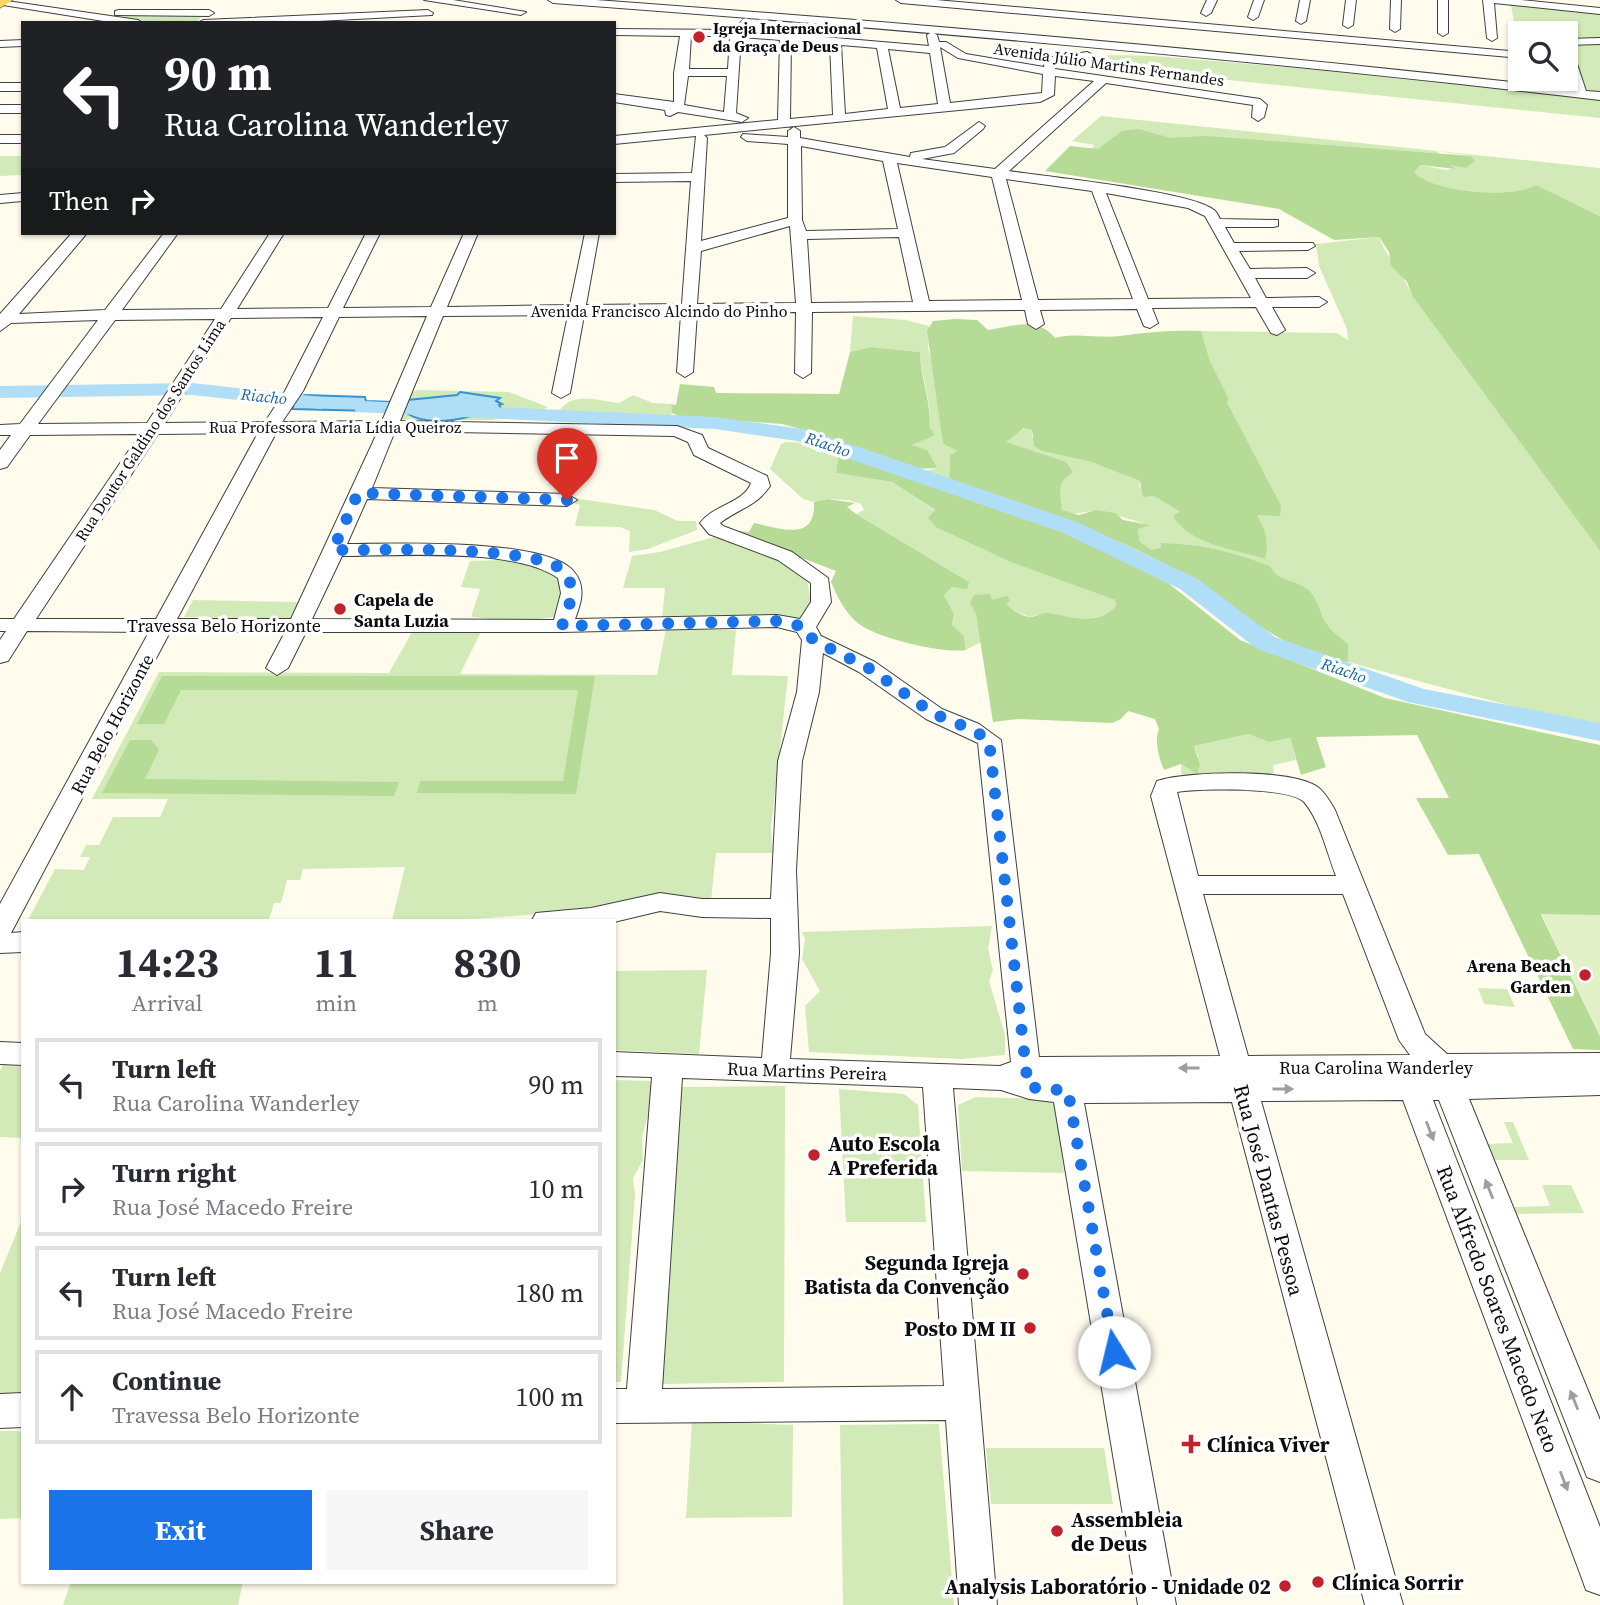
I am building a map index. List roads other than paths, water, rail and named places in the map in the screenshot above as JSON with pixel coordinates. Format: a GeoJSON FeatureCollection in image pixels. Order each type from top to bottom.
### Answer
{"type":"FeatureCollection","features":[{"type":"Feature","properties":{"kind":"street"},"geometry":{"type":"LineString","coordinates":[[116,20],[141,0]]}},
{"type":"Feature","properties":{"kind":"street"},"geometry":{"type":"LineString","coordinates":[[171,13],[185,0]]}},
{"type":"Feature","properties":{"kind":"street"},"geometry":{"type":"LineString","coordinates":[[2,3],[79,12],[116,20],[171,13],[207,17],[349,15],[426,18],[432,0],[475,11],[519,17],[528,0]]}},
{"type":"Feature","properties":{"kind":"street"},"geometry":{"type":"LineString","coordinates":[[553,0],[568,7],[618,10],[694,9],[752,16],[936,24],[1019,23]]}},
{"type":"Feature","properties":{"kind":"street"},"geometry":{"type":"LineString","coordinates":[[901,0],[1508,54]]}},
{"type":"Feature","properties":{"kind":"street"},"geometry":{"type":"LineString","coordinates":[[1206,13],[1212,0]]}},
{"type":"Feature","properties":{"kind":"street"},"geometry":{"type":"LineString","coordinates":[[1245,57],[1255,31],[1259,0]]}},
{"type":"Feature","properties":{"kind":"street"},"geometry":{"type":"LineString","coordinates":[[1301,21],[1306,0]]}},
{"type":"Feature","properties":{"kind":"street"},"geometry":{"type":"LineString","coordinates":[[1348,25],[1351,0]]}},
{"type":"Feature","properties":{"kind":"street"},"geometry":{"type":"LineString","coordinates":[[1395,29],[1396,0]]}},
{"type":"Feature","properties":{"kind":"street"},"geometry":{"type":"LineString","coordinates":[[1443,0],[1437,33],[1455,34]]}},
{"type":"Feature","properties":{"kind":"street"},"geometry":{"type":"LineString","coordinates":[[1480,36],[1497,38],[1489,0],[1600,10]]}},
{"type":"Feature","properties":{"kind":"street"},"geometry":{"type":"LineString","coordinates":[[942,2],[936,24],[936,46],[945,107]]}},
{"type":"Feature","properties":{"kind":"street"},"geometry":{"type":"LineString","coordinates":[[349,15],[356,4]]}},
{"type":"Feature","properties":{"kind":"street"},"geometry":{"type":"LineString","coordinates":[[871,10],[936,24],[1214,57],[1245,57],[1600,94]]}},
{"type":"Feature","properties":{"kind":"street"},"geometry":{"type":"LineString","coordinates":[[79,12],[116,20]]}},
{"type":"Feature","properties":{"kind":"street"},"geometry":{"type":"LineString","coordinates":[[730,116],[736,33],[741,24],[752,16]]}},
{"type":"Feature","properties":{"kind":"street"},"geometry":{"type":"LineString","coordinates":[[936,24],[989,43],[985,47],[990,77]]}},
{"type":"Feature","properties":{"kind":"street"},"geometry":{"type":"LineString","coordinates":[[673,110],[680,103],[680,72],[686,32]]}},
{"type":"Feature","properties":{"kind":"street","name":"Avenida Júlio Martins Fernandes"},"geometry":{"type":"LineString","coordinates":[[616,35],[736,33],[882,45],[936,46],[987,62],[1256,102],[1261,105],[1258,117]]}},
{"type":"Feature","properties":{"kind":"street"},"geometry":{"type":"LineString","coordinates":[[786,37],[779,127],[800,235],[804,310],[803,373]]}},
{"type":"Feature","properties":{"kind":"street"},"geometry":{"type":"LineString","coordinates":[[835,41],[839,116]]}},
{"type":"Feature","properties":{"kind":"street"},"geometry":{"type":"LineString","coordinates":[[1578,42],[1600,41]]}},
{"type":"Feature","properties":{"kind":"street"},"geometry":{"type":"LineString","coordinates":[[0,44],[21,43]]}},
{"type":"Feature","properties":{"kind":"street"},"geometry":{"type":"LineString","coordinates":[[882,45],[894,111]]}},
{"type":"Feature","properties":{"kind":"street"},"geometry":{"type":"LineString","coordinates":[[936,46],[1324,66]]}},
{"type":"Feature","properties":{"kind":"street"},"geometry":{"type":"LineString","coordinates":[[1264,46],[1345,54]]}},
{"type":"Feature","properties":{"kind":"street"},"geometry":{"type":"LineString","coordinates":[[616,146],[725,135],[839,116],[945,107],[995,95],[1040,98],[1048,95],[1047,62],[1052,59],[1115,54]]}},
{"type":"Feature","properties":{"kind":"street"},"geometry":{"type":"LineString","coordinates":[[680,72],[733,72]]}},
{"type":"Feature","properties":{"kind":"street"},"geometry":{"type":"LineString","coordinates":[[1002,170],[1104,79]]}},
{"type":"Feature","properties":{"kind":"street"},"geometry":{"type":"LineString","coordinates":[[0,87],[21,86]]}},
{"type":"Feature","properties":{"kind":"street"},"geometry":{"type":"LineString","coordinates":[[1578,88],[1580,92]]}},
{"type":"Feature","properties":{"kind":"street"},"geometry":{"type":"LineString","coordinates":[[616,98],[779,127],[895,159],[1002,170],[1177,201],[1213,218],[1273,223]]}},
{"type":"Feature","properties":{"kind":"street"},"geometry":{"type":"LineString","coordinates":[[616,106],[635,122],[779,127]]}},
{"type":"Feature","properties":{"kind":"street"},"geometry":{"type":"LineString","coordinates":[[0,109],[21,109]]}},
{"type":"Feature","properties":{"kind":"street"},"geometry":{"type":"LineString","coordinates":[[616,137],[635,122],[673,110],[730,116],[779,127],[867,153]]}},
{"type":"Feature","properties":{"kind":"street"},"geometry":{"type":"LineString","coordinates":[[895,159],[941,153],[956,146],[979,126]]}},
{"type":"Feature","properties":{"kind":"street"},"geometry":{"type":"LineString","coordinates":[[725,135],[779,127]]}},
{"type":"Feature","properties":{"kind":"street"},"geometry":{"type":"LineString","coordinates":[[685,372],[701,138]]}},
{"type":"Feature","properties":{"kind":"street"},"geometry":{"type":"LineString","coordinates":[[0,139],[21,139]]}},
{"type":"Feature","properties":{"kind":"street"},"geometry":{"type":"LineString","coordinates":[[829,141],[941,153],[1002,170]]}},
{"type":"Feature","properties":{"kind":"street"},"geometry":{"type":"LineString","coordinates":[[895,159],[905,233],[922,307]]}},
{"type":"Feature","properties":{"kind":"street"},"geometry":{"type":"LineString","coordinates":[[1002,170],[1036,324]]}},
{"type":"Feature","properties":{"kind":"street"},"geometry":{"type":"LineString","coordinates":[[616,178],[699,177]]}},
{"type":"Feature","properties":{"kind":"street"},"geometry":{"type":"LineString","coordinates":[[1097,187],[1150,323]]}},
{"type":"Feature","properties":{"kind":"street"},"geometry":{"type":"LineString","coordinates":[[1,205],[21,198]]}},
{"type":"Feature","properties":{"kind":"street"},"geometry":{"type":"LineString","coordinates":[[1,205],[21,203]]}},
{"type":"Feature","properties":{"kind":"street"},"geometry":{"type":"LineString","coordinates":[[1213,218],[1276,330]]}},
{"type":"Feature","properties":{"kind":"street"},"geometry":{"type":"LineString","coordinates":[[694,248],[795,220]]}},
{"type":"Feature","properties":{"kind":"street"},"geometry":{"type":"LineString","coordinates":[[800,235],[905,233]]}},
{"type":"Feature","properties":{"kind":"street"},"geometry":{"type":"LineString","coordinates":[[2,322],[78,235]]}},
{"type":"Feature","properties":{"kind":"street"},"geometry":{"type":"LineString","coordinates":[[0,463],[169,235]]}},
{"type":"Feature","properties":{"kind":"street","name":"Rua Doutor Galdino dos Santos Lima"},"geometry":{"type":"LineString","coordinates":[[0,656],[10,625],[153,428],[276,235]]}},
{"type":"Feature","properties":{"kind":"street"},"geometry":{"type":"LineString","coordinates":[[332,313],[372,235]]}},
{"type":"Feature","properties":{"kind":"street"},"geometry":{"type":"LineString","coordinates":[[277,668],[300,625],[394,415],[470,235]]}},
{"type":"Feature","properties":{"kind":"street"},"geometry":{"type":"LineString","coordinates":[[561,393],[592,235]]}},
{"type":"Feature","properties":{"kind":"street"},"geometry":{"type":"LineString","coordinates":[[1230,247],[1308,246]]}},
{"type":"Feature","properties":{"kind":"street"},"geometry":{"type":"LineString","coordinates":[[1244,274],[1307,273]]}},
{"type":"Feature","properties":{"kind":"street"},"geometry":{"type":"LineString","coordinates":[[443,297],[514,296]]}},
{"type":"Feature","properties":{"kind":"street","name":"Avenida Francisco Alcindo do Pinho"},"geometry":{"type":"LineString","coordinates":[[2,322],[108,315],[578,313],[1319,302]]}},
{"type":"Feature","properties":{"kind":"street","name":"Rua Belo Horizonte"},"geometry":{"type":"LineString","coordinates":[[0,928],[270,427],[294,391],[332,313]]}},
{"type":"Feature","properties":{"kind":"street","name":"Rua Professora Maria Lídia Queiroz"},"geometry":{"type":"LineString","coordinates":[[0,430],[270,427],[394,415],[669,429],[692,436],[699,451],[760,480],[761,486],[747,503],[718,513],[710,523],[716,530],[782,553],[809,569],[821,582],[821,601],[810,634]]}},
{"type":"Feature","properties":{"kind":"street"},"geometry":{"type":"LineString","coordinates":[[358,493],[567,500]]}},
{"type":"Feature","properties":{"kind":"street"},"geometry":{"type":"LineString","coordinates":[[333,550],[506,553],[545,559],[566,573],[570,582],[572,592],[562,626]]}},
{"type":"Feature","properties":{"kind":"street","name":"Travessa Belo Horizonte"},"geometry":{"type":"LineString","coordinates":[[10,625],[562,626],[777,621],[810,634],[867,667],[934,714],[971,729],[989,740],[1018,1078]]}},
{"type":"Feature","properties":{"kind":"street"},"geometry":{"type":"LineString","coordinates":[[775,1070],[785,953],[783,909],[790,761],[808,692],[810,634]]}},
{"type":"Feature","properties":{"kind":"street","name":"Rua José Dantas Pessoa"},"geometry":{"type":"LineString","coordinates":[[1177,783],[1166,787],[1163,796],[1384,1605]]}},
{"type":"Feature","properties":{"kind":"street","name":"Rua Alfredo Soares Macedo Neto"},"geometry":{"type":"LineString","coordinates":[[1177,783],[1284,783],[1310,793],[1323,810],[1354,886],[1411,1065],[1600,1576]]}},
{"type":"Feature","properties":{"kind":"street"},"geometry":{"type":"LineString","coordinates":[[1187,885],[1354,886]]}},
{"type":"Feature","properties":{"kind":"street"},"geometry":{"type":"LineString","coordinates":[[568,919],[591,918],[660,902],[702,908],[783,909]]}},
{"type":"Feature","properties":{"kind":"street"},"geometry":{"type":"LineString","coordinates":[[0,943],[21,942]]}},
{"type":"Feature","properties":{"kind":"street"},"geometry":{"type":"LineString","coordinates":[[0,1053],[21,1054]]}},
{"type":"Feature","properties":{"kind":"street","name":"Rua Martins Pereira"},"geometry":{"type":"LineString","coordinates":[[616,1064],[1018,1078]]}},
{"type":"Feature","properties":{"kind":"street","name":"Rua Carolina Wanderley"},"geometry":{"type":"LineString","coordinates":[[1018,1078],[1238,1078],[1411,1065],[1445,1078],[1600,1083]]}},
{"type":"Feature","properties":{"kind":"street","name":"Rua Alfredo Soares Macedo Neto"},"geometry":{"type":"LineString","coordinates":[[1411,1065],[1445,1078],[1600,1464]]}},
{"type":"Feature","properties":{"kind":"street","name":"Rua Carolina Wanderley"},"geometry":{"type":"LineString","coordinates":[[1445,1078],[1600,1065]]}},
{"type":"Feature","properties":{"kind":"street"},"geometry":{"type":"LineString","coordinates":[[668,1066],[628,1406],[962,1403]]}},
{"type":"Feature","properties":{"kind":"street"},"geometry":{"type":"LineString","coordinates":[[937,1075],[978,1605]]}},
{"type":"Feature","properties":{"kind":"street"},"geometry":{"type":"LineString","coordinates":[[1066,1080],[1157,1605]]}},
{"type":"Feature","properties":{"kind":"street"},"geometry":{"type":"LineString","coordinates":[[0,1411],[21,1410]]}},
{"type":"Feature","properties":{"kind":"water"},"geometry":{"type":"Polygon","coordinates":[[[460,392],[500,398],[496,401],[502,404],[499,405],[501,408],[442,421],[429,421],[408,414],[408,400],[457,395],[460,392]]]}},
{"type":"Feature","properties":{"kind":"water"},"geometry":{"type":"Polygon","coordinates":[[[297,397],[365,397],[366,401],[392,402],[385,410],[374,411],[292,409],[297,397]]]}},
{"type":"Feature","properties":{"kind":"waterway","name":"Riacho"},"geometry":{"type":"LineString","coordinates":[[0,392],[192,389],[321,403]]}},
{"type":"Feature","properties":{"kind":"waterway","name":"Riacho"},"geometry":{"type":"LineString","coordinates":[[364,407],[715,423],[801,435],[1069,527],[1189,584],[1266,643],[1418,696],[1600,732]]}},
{"type":"Feature","properties":{"kind":"place","name":"Igreja Internacional da Graça de Deus"},"geometry":{"type":"Point","coordinates":[699,37]}},
{"type":"Feature","properties":{"kind":"place","name":"Capela de Santa Luzia"},"geometry":{"type":"Point","coordinates":[340,609]}},
{"type":"Feature","properties":{"kind":"place","name":"Arena Beach Garden"},"geometry":{"type":"Point","coordinates":[1585,975]}},
{"type":"Feature","properties":{"kind":"place","name":"Auto Escola A Preferida"},"geometry":{"type":"Point","coordinates":[814,1155]}},
{"type":"Feature","properties":{"kind":"place","name":"Segunda Igreja Batista da Convenção"},"geometry":{"type":"Point","coordinates":[1023,1274]}},
{"type":"Feature","properties":{"kind":"place","name":"Posto DM II"},"geometry":{"type":"Point","coordinates":[1030,1328]}},
{"type":"Feature","properties":{"kind":"place","name":"Clínica Viver"},"geometry":{"type":"Point","coordinates":[1191,1444]}},
{"type":"Feature","properties":{"kind":"place","name":"Assembleia de Deus"},"geometry":{"type":"Point","coordinates":[1057,1531]}},
{"type":"Feature","properties":{"kind":"place","name":"Clínica Sorrir"},"geometry":{"type":"Point","coordinates":[1318,1582]}},
{"type":"Feature","properties":{"kind":"place","name":"Analysis Laboratório - Unidade 02"},"geometry":{"type":"Point","coordinates":[1285,1586]}}]}
